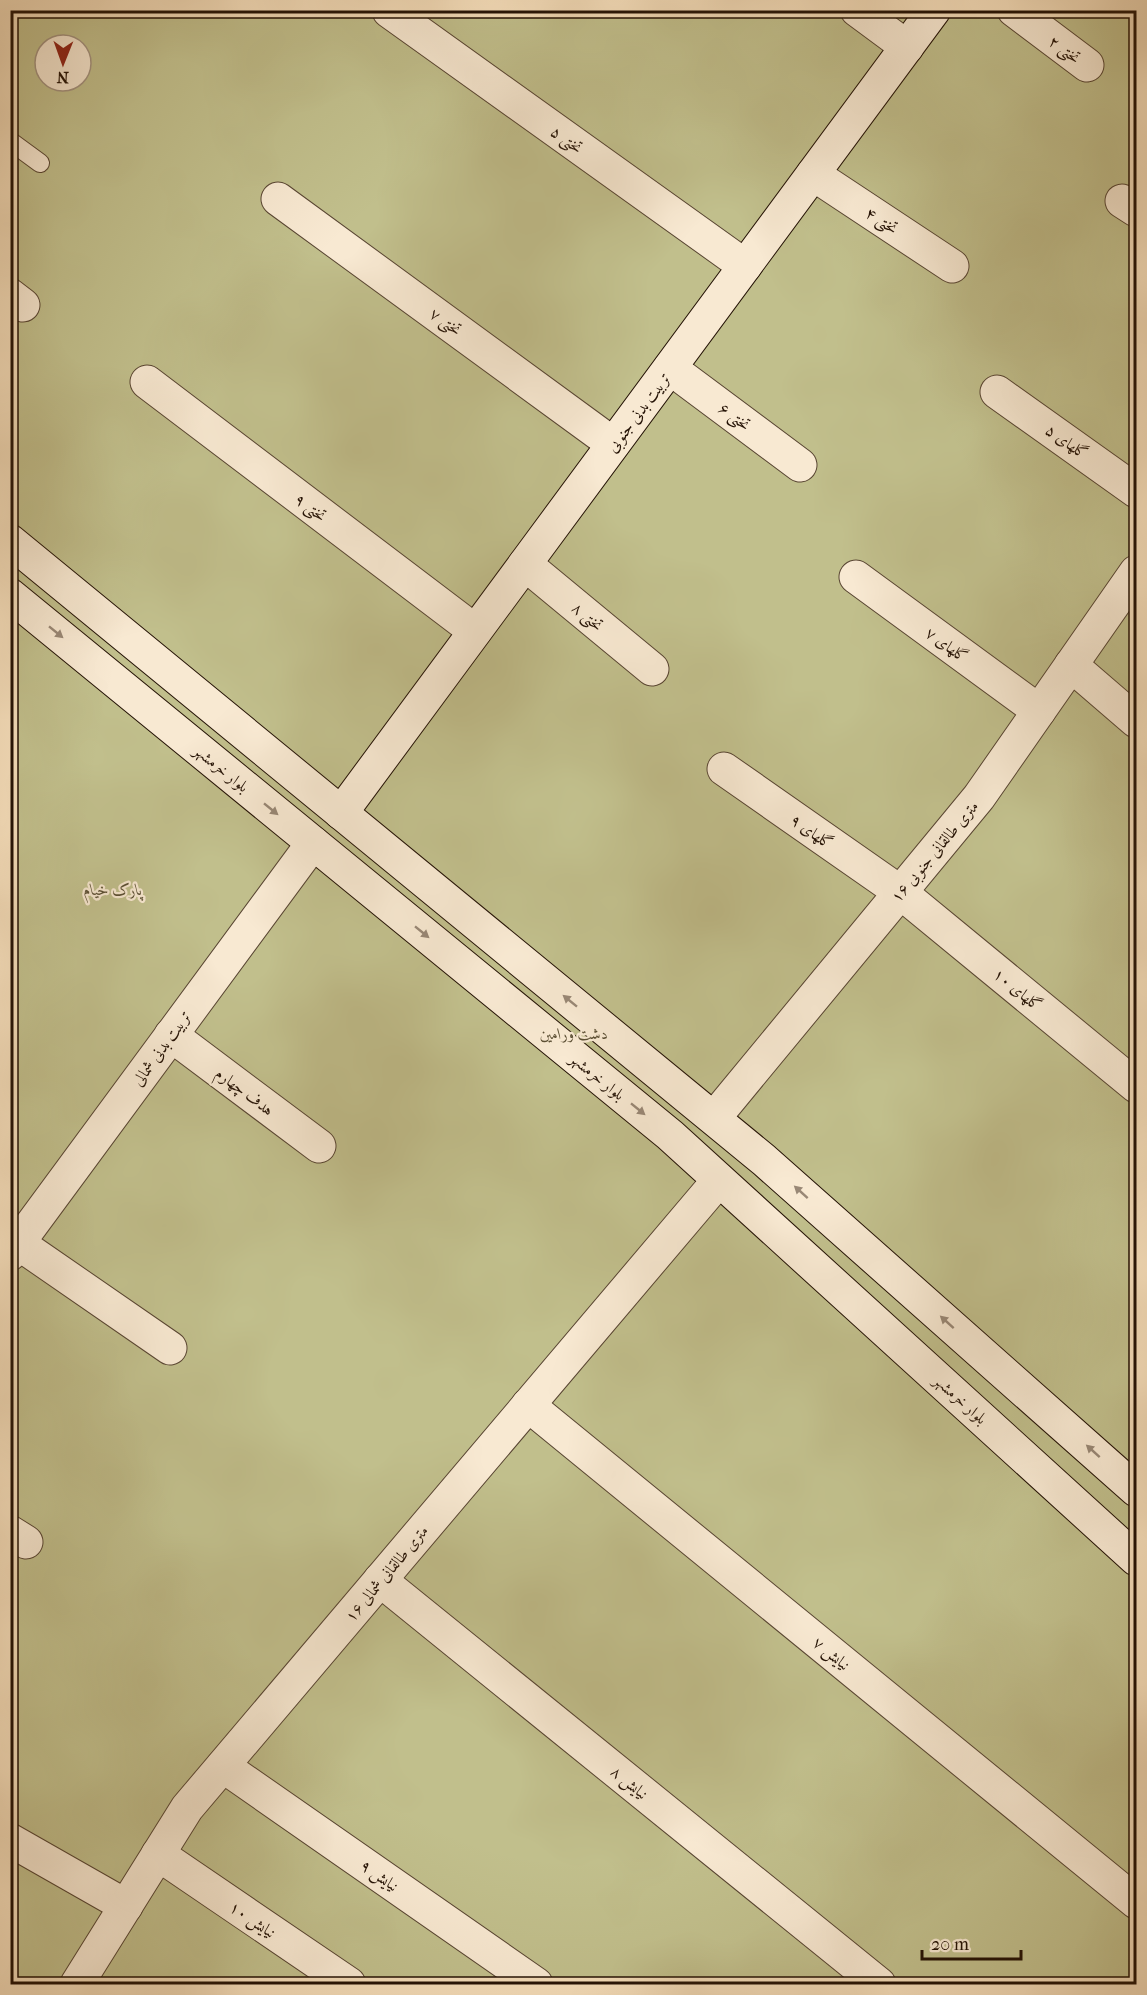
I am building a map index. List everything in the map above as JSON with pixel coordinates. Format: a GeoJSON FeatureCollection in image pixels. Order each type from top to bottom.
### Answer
{"type":"FeatureCollection","features":[{"type":"Feature","properties":{"kind":"street"},"geometry":{"type":"LineString","coordinates":[[857,10],[907,47]]}},
{"type":"Feature","properties":{"kind":"street","name":"تربیت بدنی جنوبی"},"geometry":{"type":"LineString","coordinates":[[341,813],[934,10]]}},
{"type":"Feature","properties":{"kind":"street","name":"تختی ۲"},"geometry":{"type":"LineString","coordinates":[[1014,10],[1087,65]]}},
{"type":"Feature","properties":{"kind":"street","name":"تختی ۵"},"geometry":{"type":"LineString","coordinates":[[389,11],[745,266]]}},
{"type":"Feature","properties":{"kind":"street","name":"تختی ۴"},"geometry":{"type":"LineString","coordinates":[[813,174],[952,267]]}},
{"type":"Feature","properties":{"kind":"street","name":"تختی ۷"},"geometry":{"type":"LineString","coordinates":[[278,199],[614,444]]}},
{"type":"Feature","properties":{"kind":"street","name":"تختی ۶"},"geometry":{"type":"LineString","coordinates":[[670,368],[800,465]]}},
{"type":"Feature","properties":{"kind":"street","name":"تختی ۹"},"geometry":{"type":"LineString","coordinates":[[147,382],[475,631]]}},
{"type":"Feature","properties":{"kind":"street","name":"گلهای ۵"},"geometry":{"type":"LineString","coordinates":[[997,392],[1137,491]]}},
{"type":"Feature","properties":{"kind":"street"},"geometry":{"type":"LineString","coordinates":[[10,541],[764,1160],[1137,1490]]}},
{"type":"Feature","properties":{"kind":"street","name":"تختی ۸"},"geometry":{"type":"LineString","coordinates":[[525,564],[652,669]]}},
{"type":"Feature","properties":{"kind":"street","name":"۱۶ متری طالقانی جنوبی"},"geometry":{"type":"LineString","coordinates":[[714,1118],[979,797],[1137,572]]}},
{"type":"Feature","properties":{"kind":"street","name":"گلهای ۷"},"geometry":{"type":"LineString","coordinates":[[856,577],[1039,711]]}},
{"type":"Feature","properties":{"kind":"street","name":"بلوار خرمشهر"},"geometry":{"type":"LineString","coordinates":[[10,595],[670,1136],[1137,1559]]}},
{"type":"Feature","properties":{"kind":"street"},"geometry":{"type":"LineString","coordinates":[[1071,665],[1137,721]]}},
{"type":"Feature","properties":{"kind":"street","name":"گلهای ۹"},"geometry":{"type":"LineString","coordinates":[[724,769],[900,892]]}},
{"type":"Feature","properties":{"kind":"street","name":"تربیت بدنی شمالی"},"geometry":{"type":"LineString","coordinates":[[14,1248],[313,843]]}},
{"type":"Feature","properties":{"kind":"street","name":"گلهای ۱۰"},"geometry":{"type":"LineString","coordinates":[[900,892],[1137,1086]]}},
{"type":"Feature","properties":{"kind":"street","name":"هدف چهارم"},"geometry":{"type":"LineString","coordinates":[[171,1035],[320,1146]]}},
{"type":"Feature","properties":{"kind":"street","name":"۱۶ متری طالقانی شمالی"},"geometry":{"type":"LineString","coordinates":[[90,1980],[126,1906],[187,1808],[718,1180]]}},
{"type":"Feature","properties":{"kind":"street"},"geometry":{"type":"LineString","coordinates":[[14,1248],[170,1348]]}},
{"type":"Feature","properties":{"kind":"street","name":"نیایش ۷"},"geometry":{"type":"LineString","coordinates":[[528,1405],[1137,1902]]}},
{"type":"Feature","properties":{"kind":"street","name":"نیایش ۸"},"geometry":{"type":"LineString","coordinates":[[380,1580],[879,1984]]}},
{"type":"Feature","properties":{"kind":"street","name":"نیایش ۹"},"geometry":{"type":"LineString","coordinates":[[223,1766],[536,1984]]}},
{"type":"Feature","properties":{"kind":"street"},"geometry":{"type":"LineString","coordinates":[[10,1840],[126,1906]]}},
{"type":"Feature","properties":{"kind":"street","name":"نیایش ۱۰"},"geometry":{"type":"LineString","coordinates":[[158,1854],[349,1984]]}},
{"type":"Feature","properties":{"kind":"lane"},"geometry":{"type":"LineString","coordinates":[[10,141],[40,163]]}},
{"type":"Feature","properties":{"kind":"green space","name":"دشت ورامین"},"geometry":{"type":"Polygon","coordinates":[[[11,11],[1136,11],[1136,1984],[11,1984],[11,11]]]}},
{"type":"Feature","properties":{"kind":"park label","name":"پارک خیام"},"geometry":{"type":"Point","coordinates":[113,889]}}]}
